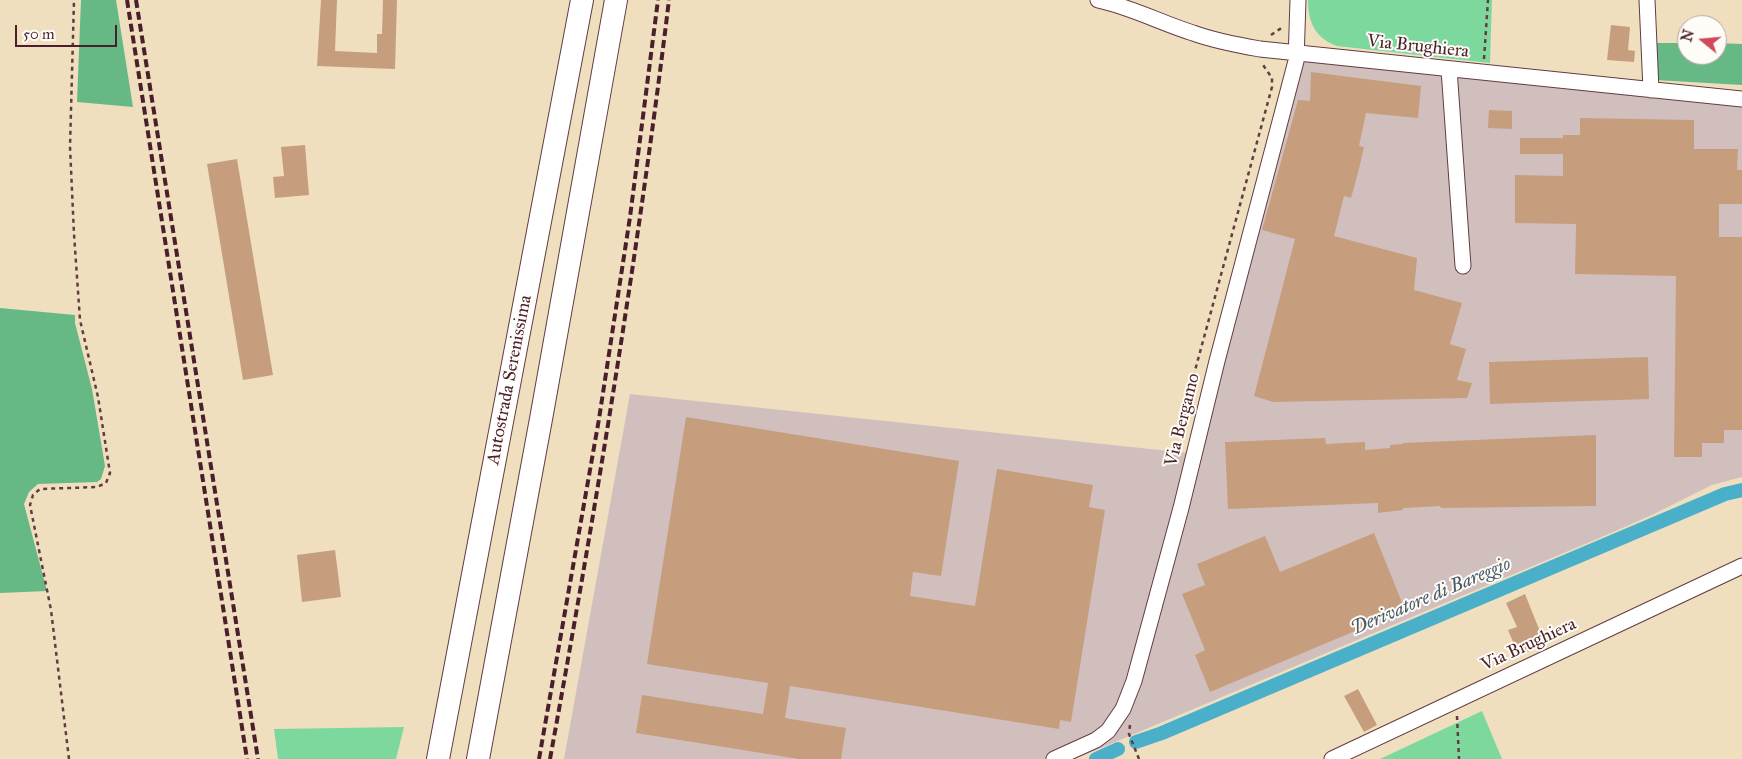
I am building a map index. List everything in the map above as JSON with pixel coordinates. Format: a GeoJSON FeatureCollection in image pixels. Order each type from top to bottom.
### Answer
{"type":"FeatureCollection","features":[{"type":"Feature","properties":{"kind":"highway","name":"Autostrada Serenissima"},"geometry":{"type":"LineString","coordinates":[[438,759],[582,0]]}},
{"type":"Feature","properties":{"kind":"highway","name":"Autostrada Serenissima"},"geometry":{"type":"LineString","coordinates":[[478,759],[540,429],[616,0]]}},
{"type":"Feature","properties":{"kind":"street","name":"Via Brughiera"},"geometry":{"type":"LineString","coordinates":[[1098,0],[1135,11],[1192,33],[1228,43],[1297,54],[1742,99]]}},
{"type":"Feature","properties":{"kind":"street","name":"Via Bergamo"},"geometry":{"type":"LineString","coordinates":[[1054,759],[1096,740],[1108,731],[1124,709],[1134,681],[1181,508],[1219,352],[1297,54],[1298,0]]}},
{"type":"Feature","properties":{"kind":"street"},"geometry":{"type":"LineString","coordinates":[[1647,0],[1651,90]]}},
{"type":"Feature","properties":{"kind":"street"},"geometry":{"type":"LineString","coordinates":[[1448,69],[1463,266]]}},
{"type":"Feature","properties":{"kind":"street","name":"Via Brughiera"},"geometry":{"type":"LineString","coordinates":[[1332,759],[1742,566]]}},
{"type":"Feature","properties":{"kind":"path"},"geometry":{"type":"LineString","coordinates":[[69,759],[51,610],[30,505],[33,495],[40,490],[97,487],[106,483],[110,473],[98,397],[80,320],[70,147],[74,0]]}},
{"type":"Feature","properties":{"kind":"path"},"geometry":{"type":"LineString","coordinates":[[1482,73],[1488,0]]}},
{"type":"Feature","properties":{"kind":"path"},"geometry":{"type":"LineString","coordinates":[[1457,700],[1459,759]]}},
{"type":"Feature","properties":{"kind":"shaded area"},"geometry":{"type":"Polygon","coordinates":[[[1289,59],[1742,107],[1742,477],[1712,485],[1652,515],[1604,536],[1075,759],[564,759],[630,394],[1188,453],[1289,59]]]}},
{"type":"Feature","properties":{"kind":"green space"},"geometry":{"type":"Polygon","coordinates":[[[81,0],[116,0],[133,107],[77,102],[81,0]]]}},
{"type":"Feature","properties":{"kind":"green space"},"geometry":{"type":"Polygon","coordinates":[[[1308,0],[1492,0],[1490,63],[1337,46],[1323,39],[1314,28],[1309,15],[1308,0]]]}},
{"type":"Feature","properties":{"kind":"green space"},"geometry":{"type":"Polygon","coordinates":[[[1653,43],[1677,43],[1677,65],[1727,65],[1727,43],[1742,44],[1742,85],[1655,80],[1653,43]]]}},
{"type":"Feature","properties":{"kind":"green space"},"geometry":{"type":"Polygon","coordinates":[[[0,308],[75,315],[75,323],[92,389],[105,466],[101,479],[97,482],[38,484],[29,492],[24,504],[47,591],[0,593],[0,308]]]}},
{"type":"Feature","properties":{"kind":"green space"},"geometry":{"type":"Polygon","coordinates":[[[1482,711],[1502,759],[1380,759],[1482,711]]]}},
{"type":"Feature","properties":{"kind":"green space"},"geometry":{"type":"Polygon","coordinates":[[[404,727],[396,759],[278,759],[274,729],[404,727]]]}},
{"type":"Feature","properties":{"kind":"building"},"geometry":{"type":"Polygon","coordinates":[[[321,0],[337,0],[335,51],[377,53],[377,34],[382,34],[383,0],[397,0],[395,69],[317,66],[321,0]]]}},
{"type":"Feature","properties":{"kind":"building"},"geometry":{"type":"Polygon","coordinates":[[[1611,25],[1630,27],[1628,50],[1635,51],[1634,62],[1607,60],[1611,25]]]}},
{"type":"Feature","properties":{"kind":"building"},"geometry":{"type":"Polygon","coordinates":[[[1311,72],[1421,86],[1418,118],[1366,113],[1359,146],[1364,147],[1359,169],[1351,198],[1344,196],[1334,236],[1417,258],[1414,290],[1462,303],[1450,344],[1466,349],[1457,380],[1472,383],[1467,398],[1273,402],[1254,396],[1295,239],[1262,230],[1298,100],[1310,101],[1311,72]]]}},
{"type":"Feature","properties":{"kind":"building"},"geometry":{"type":"Polygon","coordinates":[[[1489,110],[1512,111],[1512,129],[1488,128],[1489,110]]]}},
{"type":"Feature","properties":{"kind":"building"},"geometry":{"type":"Polygon","coordinates":[[[1580,118],[1694,120],[1694,149],[1738,149],[1737,170],[1742,170],[1742,204],[1719,204],[1719,237],[1742,237],[1742,430],[1724,430],[1724,443],[1702,443],[1702,457],[1674,457],[1676,276],[1575,274],[1576,224],[1515,223],[1515,175],[1563,176],[1563,154],[1520,154],[1520,138],[1563,138],[1563,135],[1580,135],[1580,118]]]}},
{"type":"Feature","properties":{"kind":"building"},"geometry":{"type":"Polygon","coordinates":[[[305,145],[309,195],[275,198],[273,177],[284,176],[281,147],[305,145]]]}},
{"type":"Feature","properties":{"kind":"building"},"geometry":{"type":"Polygon","coordinates":[[[237,159],[273,375],[243,380],[207,164],[237,159]]]}},
{"type":"Feature","properties":{"kind":"building"},"geometry":{"type":"Polygon","coordinates":[[[1648,357],[1649,399],[1490,404],[1489,362],[1648,357]]]}},
{"type":"Feature","properties":{"kind":"building"},"geometry":{"type":"Polygon","coordinates":[[[686,417],[959,461],[941,576],[913,572],[910,596],[975,606],[997,469],[1093,485],[1089,507],[1105,510],[1071,722],[1060,720],[1059,729],[790,686],[785,718],[846,728],[841,759],[799,759],[636,733],[642,695],[763,714],[768,683],[647,664],[686,417]]]}},
{"type":"Feature","properties":{"kind":"building"},"geometry":{"type":"Polygon","coordinates":[[[1596,435],[1596,506],[1441,508],[1440,506],[1403,508],[1403,510],[1378,513],[1378,503],[1228,509],[1225,442],[1325,438],[1326,444],[1365,442],[1365,450],[1390,448],[1390,445],[1403,443],[1596,435]]]}},
{"type":"Feature","properties":{"kind":"building"},"geometry":{"type":"Polygon","coordinates":[[[1374,533],[1405,610],[1210,692],[1195,655],[1205,650],[1182,594],[1205,585],[1197,564],[1265,536],[1280,572],[1374,533]]]}},
{"type":"Feature","properties":{"kind":"building"},"geometry":{"type":"Polygon","coordinates":[[[335,550],[341,597],[302,602],[297,555],[335,550]]]}},
{"type":"Feature","properties":{"kind":"building"},"geometry":{"type":"Polygon","coordinates":[[[1525,594],[1545,644],[1519,656],[1508,630],[1517,627],[1506,603],[1525,594]]]}},
{"type":"Feature","properties":{"kind":"building"},"geometry":{"type":"Polygon","coordinates":[[[1358,689],[1377,725],[1364,732],[1344,696],[1358,689]]]}},
{"type":"Feature","properties":{"kind":"waterway","name":"Derivatore di Bareggio"},"geometry":{"type":"LineString","coordinates":[[1136,742],[1162,733],[1725,494],[1742,490]]}},
{"type":"Feature","properties":{"kind":"waterway","name":"Derivatore di Bareggio"},"geometry":{"type":"LineString","coordinates":[[1096,759],[1118,749]]}},
{"type":"Feature","properties":{"kind":"railway"},"geometry":{"type":"LineString","coordinates":[[127,0],[247,759]]}},
{"type":"Feature","properties":{"kind":"railway"},"geometry":{"type":"LineString","coordinates":[[136,0],[258,759]]}},
{"type":"Feature","properties":{"kind":"railway"},"geometry":{"type":"LineString","coordinates":[[539,759],[599,419],[630,217],[658,0]]}},
{"type":"Feature","properties":{"kind":"railway"},"geometry":{"type":"LineString","coordinates":[[550,759],[584,570],[630,285],[669,0]]}}]}
